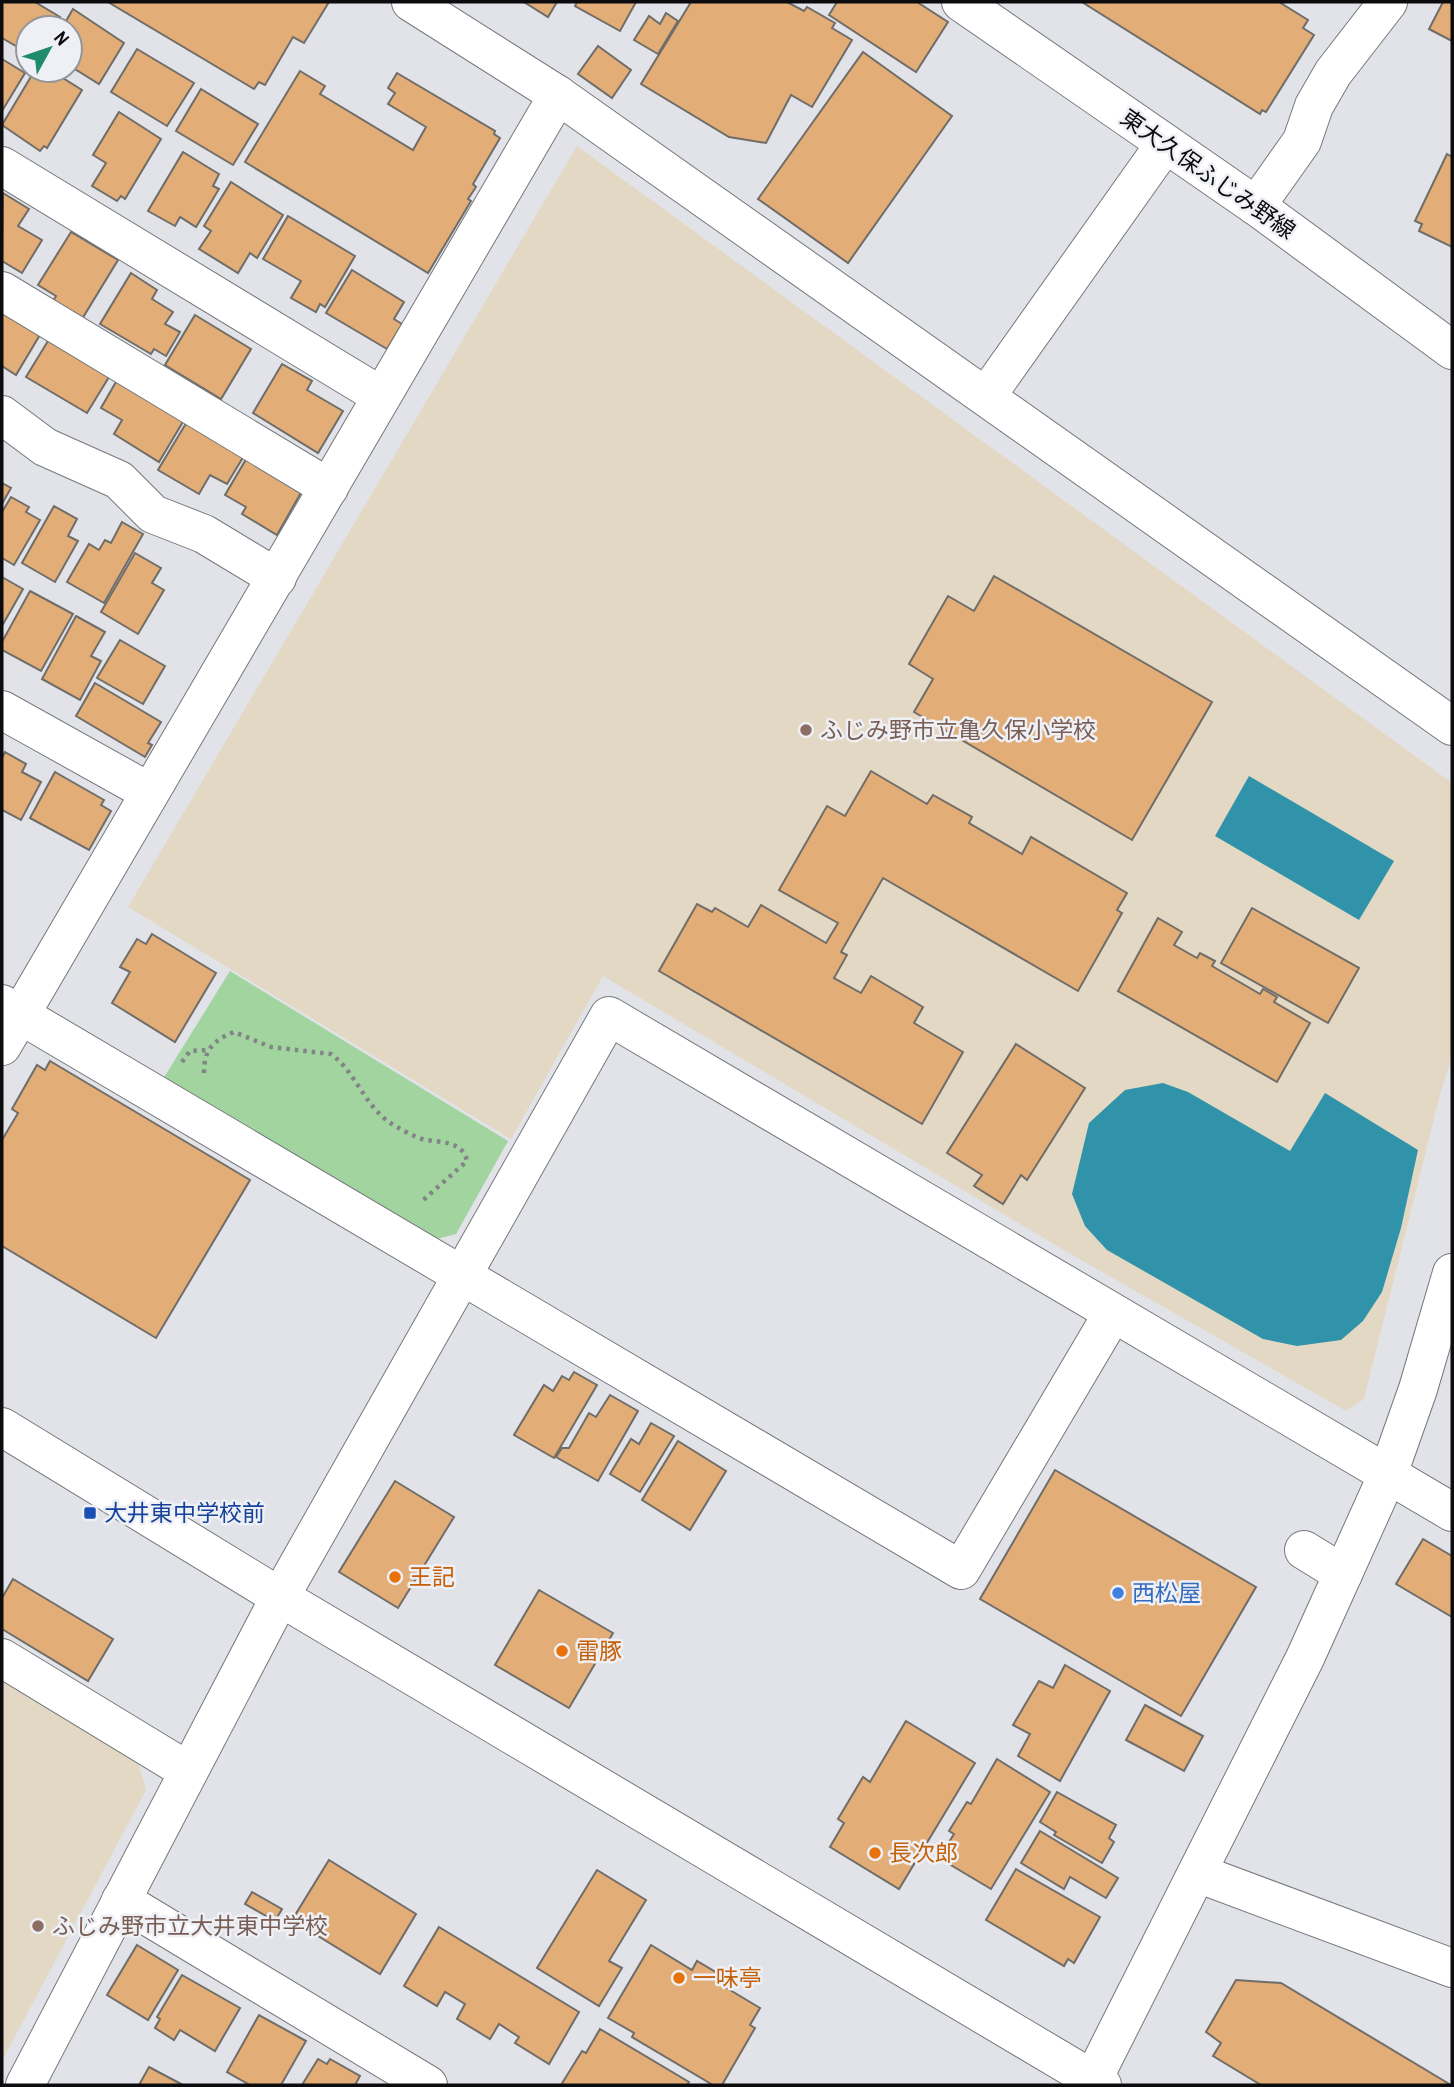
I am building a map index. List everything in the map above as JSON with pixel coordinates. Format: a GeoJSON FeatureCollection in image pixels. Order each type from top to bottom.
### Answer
{"type":"FeatureCollection","features":[{"type":"Feature","properties":{"kind":"street"},"geometry":{"type":"LineString","coordinates":[[411,2],[558,95],[1452,726]]}},
{"type":"Feature","properties":{"kind":"street","name":"東大久保ふじみ野線"},"geometry":{"type":"LineString","coordinates":[[961,2],[1256,206],[1452,351]]}},
{"type":"Feature","properties":{"kind":"street"},"geometry":{"type":"LineString","coordinates":[[1256,206],[1302,141],[1314,106],[1333,73],[1388,2]]}},
{"type":"Feature","properties":{"kind":"street"},"geometry":{"type":"LineString","coordinates":[[2,1046],[11,1009],[149,792],[558,95]]}},
{"type":"Feature","properties":{"kind":"street"},"geometry":{"type":"LineString","coordinates":[[987,396],[1165,144]]}},
{"type":"Feature","properties":{"kind":"street"},"geometry":{"type":"LineString","coordinates":[[2,166],[381,396]]}},
{"type":"Feature","properties":{"kind":"street"},"geometry":{"type":"LineString","coordinates":[[2,291],[329,488]]}},
{"type":"Feature","properties":{"kind":"street"},"geometry":{"type":"LineString","coordinates":[[2,415],[45,447],[119,480],[153,514],[204,534],[277,578]]}},
{"type":"Feature","properties":{"kind":"street"},"geometry":{"type":"LineString","coordinates":[[2,710],[149,792]]}},
{"type":"Feature","properties":{"kind":"street"},"geometry":{"type":"LineString","coordinates":[[11,1009],[961,1570],[1067,1413],[1113,1313]]}},
{"type":"Feature","properties":{"kind":"street"},"geometry":{"type":"LineString","coordinates":[[25,2085],[280,1597],[609,1016],[1452,1512]]}},
{"type":"Feature","properties":{"kind":"street"},"geometry":{"type":"LineString","coordinates":[[2,1427],[280,1597],[1095,2083],[1343,1574],[1388,1474],[1418,1389],[1452,1273]]}},
{"type":"Feature","properties":{"kind":"street"},"geometry":{"type":"LineString","coordinates":[[1304,1550],[1343,1574]]}},
{"type":"Feature","properties":{"kind":"street"},"geometry":{"type":"LineString","coordinates":[[2,1658],[188,1771]]}},
{"type":"Feature","properties":{"kind":"street"},"geometry":{"type":"LineString","coordinates":[[1197,1873],[1452,1968]]}},
{"type":"Feature","properties":{"kind":"street"},"geometry":{"type":"LineString","coordinates":[[121,1900],[429,2085]]}},
{"type":"Feature","properties":{"kind":"path"},"geometry":{"type":"LineString","coordinates":[[206,1083],[204,1061],[208,1050],[215,1040],[234,1032],[282,1050],[331,1054],[369,1105],[384,1120],[419,1138],[457,1145],[465,1153],[467,1161],[410,1212]]}},
{"type":"Feature","properties":{"kind":"shaded area","name":"ふじみ野市立亀久保小学校"},"geometry":{"type":"Polygon","coordinates":[[[577,146],[1452,783],[1452,1056],[1364,1399],[1346,1411],[1069,1253],[603,976],[511,1139],[128,907],[577,146]]]}},
{"type":"Feature","properties":{"kind":"shaded area","name":"ふじみ野市立大井東中学校"},"geometry":{"type":"Polygon","coordinates":[[[2,1682],[138,1762],[146,1790],[2,2061],[2,1682]]]}},
{"type":"Feature","properties":{"kind":"green space"},"geometry":{"type":"Polygon","coordinates":[[[230,971],[508,1141],[456,1234],[437,1239],[163,1079],[230,971]]]}},
{"type":"Feature","properties":{"kind":"water"},"geometry":{"type":"Polygon","coordinates":[[[1249,776],[1394,861],[1359,920],[1215,836],[1249,776]]]}},
{"type":"Feature","properties":{"kind":"water"},"geometry":{"type":"Polygon","coordinates":[[[1163,1083],[1188,1092],[1290,1151],[1325,1093],[1418,1150],[1401,1228],[1382,1292],[1363,1321],[1341,1340],[1297,1346],[1263,1339],[1107,1250],[1085,1226],[1072,1194],[1089,1123],[1125,1090],[1163,1083]]]}},
{"type":"Feature","properties":{"kind":"building"},"geometry":{"type":"Polygon","coordinates":[[[2,2],[35,2],[55,14],[14,14],[14,45],[2,38],[2,2]]]}},
{"type":"Feature","properties":{"kind":"building"},"geometry":{"type":"Polygon","coordinates":[[[108,2],[329,2],[304,43],[293,37],[265,85],[259,82],[254,89],[108,2]]]}},
{"type":"Feature","properties":{"kind":"building"},"geometry":{"type":"Polygon","coordinates":[[[524,2],[557,2],[548,17],[524,2]]]}},
{"type":"Feature","properties":{"kind":"building"},"geometry":{"type":"Polygon","coordinates":[[[577,2],[636,2],[620,31],[575,6],[577,2]]]}},
{"type":"Feature","properties":{"kind":"building"},"geometry":{"type":"Polygon","coordinates":[[[691,2],[787,2],[804,11],[807,7],[835,23],[832,28],[852,40],[812,107],[791,95],[766,143],[729,137],[641,84],[691,2]]]}},
{"type":"Feature","properties":{"kind":"building"},"geometry":{"type":"Polygon","coordinates":[[[837,2],[917,2],[948,22],[916,72],[829,15],[837,2]]]}},
{"type":"Feature","properties":{"kind":"building"},"geometry":{"type":"Polygon","coordinates":[[[1082,2],[1279,2],[1308,20],[1303,28],[1314,35],[1266,112],[1262,110],[1260,114],[1082,2]]]}},
{"type":"Feature","properties":{"kind":"building"},"geometry":{"type":"Polygon","coordinates":[[[1443,2],[1452,2],[1452,41],[1429,29],[1443,2]]]}},
{"type":"Feature","properties":{"kind":"building"},"geometry":{"type":"Polygon","coordinates":[[[666,13],[678,21],[658,54],[634,40],[649,16],[660,24],[666,13]]]}},
{"type":"Feature","properties":{"kind":"building"},"geometry":{"type":"Polygon","coordinates":[[[84,16],[124,43],[99,84],[84,75],[84,16]]]}},
{"type":"Feature","properties":{"kind":"building"},"geometry":{"type":"Polygon","coordinates":[[[598,46],[631,70],[612,98],[578,74],[598,46]]]}},
{"type":"Feature","properties":{"kind":"building"},"geometry":{"type":"Polygon","coordinates":[[[137,49],[194,83],[167,126],[111,92],[137,49]]]}},
{"type":"Feature","properties":{"kind":"building"},"geometry":{"type":"Polygon","coordinates":[[[863,52],[952,116],[848,263],[758,199],[863,52]]]}},
{"type":"Feature","properties":{"kind":"building"},"geometry":{"type":"Polygon","coordinates":[[[2,59],[14,66],[14,84],[18,84],[2,111],[2,59]]]}},
{"type":"Feature","properties":{"kind":"building"},"geometry":{"type":"Polygon","coordinates":[[[300,71],[325,86],[320,94],[413,150],[426,127],[388,104],[395,93],[388,88],[397,73],[495,131],[494,134],[500,138],[473,184],[476,187],[468,199],[471,201],[428,273],[245,162],[300,71]]]}},
{"type":"Feature","properties":{"kind":"building"},"geometry":{"type":"Polygon","coordinates":[[[27,84],[72,84],[82,90],[47,148],[44,146],[40,151],[2,125],[27,84]]]}},
{"type":"Feature","properties":{"kind":"building"},"geometry":{"type":"Polygon","coordinates":[[[201,89],[258,124],[233,165],[176,131],[201,89]]]}},
{"type":"Feature","properties":{"kind":"building"},"geometry":{"type":"Polygon","coordinates":[[[119,112],[161,139],[125,199],[121,196],[117,201],[92,186],[106,163],[93,155],[119,112]]]}},
{"type":"Feature","properties":{"kind":"building"},"geometry":{"type":"Polygon","coordinates":[[[183,152],[219,174],[213,186],[219,189],[196,227],[180,217],[175,226],[148,211],[183,152]]]}},
{"type":"Feature","properties":{"kind":"building"},"geometry":{"type":"Polygon","coordinates":[[[1447,154],[1452,157],[1452,247],[1419,231],[1422,224],[1415,221],[1447,154]]]}},
{"type":"Feature","properties":{"kind":"building"},"geometry":{"type":"Polygon","coordinates":[[[231,182],[283,215],[257,258],[250,253],[238,273],[199,249],[211,231],[204,226],[231,182]]]}},
{"type":"Feature","properties":{"kind":"building"},"geometry":{"type":"Polygon","coordinates":[[[3,193],[29,209],[18,226],[42,240],[22,273],[2,261],[3,193]]]}},
{"type":"Feature","properties":{"kind":"building"},"geometry":{"type":"Polygon","coordinates":[[[288,216],[355,256],[325,307],[320,304],[316,312],[291,298],[301,281],[263,259],[288,216]]]}},
{"type":"Feature","properties":{"kind":"building"},"geometry":{"type":"Polygon","coordinates":[[[71,232],[118,260],[82,319],[53,301],[56,296],[38,285],[71,232]]]}},
{"type":"Feature","properties":{"kind":"building"},"geometry":{"type":"Polygon","coordinates":[[[352,270],[404,302],[394,319],[402,324],[387,349],[326,313],[352,270]]]}},
{"type":"Feature","properties":{"kind":"building"},"geometry":{"type":"Polygon","coordinates":[[[131,273],[157,290],[152,299],[173,312],[165,324],[180,332],[166,356],[154,349],[151,354],[100,324],[131,273]]]}},
{"type":"Feature","properties":{"kind":"building"},"geometry":{"type":"Polygon","coordinates":[[[2,304],[44,328],[16,375],[2,366],[2,304]]]}},
{"type":"Feature","properties":{"kind":"building"},"geometry":{"type":"Polygon","coordinates":[[[195,315],[251,349],[221,399],[165,365],[195,315]]]}},
{"type":"Feature","properties":{"kind":"building"},"geometry":{"type":"Polygon","coordinates":[[[51,336],[112,372],[87,413],[26,377],[51,336]]]}},
{"type":"Feature","properties":{"kind":"building"},"geometry":{"type":"Polygon","coordinates":[[[282,364],[312,381],[307,390],[343,411],[318,453],[253,413],[282,364]]]}},
{"type":"Feature","properties":{"kind":"building"},"geometry":{"type":"Polygon","coordinates":[[[120,375],[187,415],[159,462],[114,434],[122,420],[101,408],[120,375]]]}},
{"type":"Feature","properties":{"kind":"building"},"geometry":{"type":"Polygon","coordinates":[[[188,420],[245,454],[227,484],[210,475],[199,494],[158,470],[188,420]]]}},
{"type":"Feature","properties":{"kind":"building"},"geometry":{"type":"Polygon","coordinates":[[[248,456],[303,489],[277,535],[242,514],[246,507],[225,495],[248,456]]]}},
{"type":"Feature","properties":{"kind":"building"},"geometry":{"type":"Polygon","coordinates":[[[2,483],[11,488],[2,504],[2,483]]]}},
{"type":"Feature","properties":{"kind":"building"},"geometry":{"type":"Polygon","coordinates":[[[11,497],[29,507],[26,512],[40,520],[14,565],[2,558],[2,512],[11,497]]]}},
{"type":"Feature","properties":{"kind":"building"},"geometry":{"type":"Polygon","coordinates":[[[54,506],[77,519],[68,536],[78,541],[55,582],[22,563],[54,506]]]}},
{"type":"Feature","properties":{"kind":"building"},"geometry":{"type":"Polygon","coordinates":[[[122,522],[143,534],[104,603],[67,582],[89,544],[99,550],[105,540],[111,543],[122,522]]]}},
{"type":"Feature","properties":{"kind":"building"},"geometry":{"type":"Polygon","coordinates":[[[135,553],[161,568],[152,583],[164,590],[138,634],[101,612],[135,553]]]}},
{"type":"Feature","properties":{"kind":"building"},"geometry":{"type":"Polygon","coordinates":[[[994,576],[1212,702],[1132,840],[914,712],[933,679],[909,664],[948,596],[974,611],[994,576]]]}},
{"type":"Feature","properties":{"kind":"building"},"geometry":{"type":"Polygon","coordinates":[[[2,577],[23,589],[2,626],[2,577]]]}},
{"type":"Feature","properties":{"kind":"building"},"geometry":{"type":"Polygon","coordinates":[[[30,591],[73,614],[41,671],[2,650],[2,642],[30,591]]]}},
{"type":"Feature","properties":{"kind":"building"},"geometry":{"type":"Polygon","coordinates":[[[76,616],[105,632],[91,656],[101,661],[80,700],[42,679],[76,616]]]}},
{"type":"Feature","properties":{"kind":"building"},"geometry":{"type":"Polygon","coordinates":[[[120,640],[165,666],[143,704],[97,678],[120,640]]]}},
{"type":"Feature","properties":{"kind":"building"},"geometry":{"type":"Polygon","coordinates":[[[95,683],[161,722],[148,743],[152,745],[145,757],[76,716],[95,683]]]}},
{"type":"Feature","properties":{"kind":"building"},"geometry":{"type":"Polygon","coordinates":[[[5,752],[26,764],[22,772],[41,782],[21,820],[2,810],[2,758],[5,752]]]}},
{"type":"Feature","properties":{"kind":"building"},"geometry":{"type":"Polygon","coordinates":[[[871,771],[927,804],[933,795],[972,817],[969,823],[1022,854],[1031,837],[1127,893],[1117,910],[1122,913],[1078,991],[883,878],[841,952],[847,955],[834,978],[861,993],[871,976],[923,1007],[914,1023],[963,1052],[922,1124],[659,971],[697,904],[712,912],[715,908],[748,927],[761,905],[826,943],[838,923],[779,890],[827,806],[845,816],[871,771]]]}},
{"type":"Feature","properties":{"kind":"building"},"geometry":{"type":"Polygon","coordinates":[[[55,772],[104,800],[101,805],[111,811],[89,850],[30,818],[55,772]]]}},
{"type":"Feature","properties":{"kind":"building"},"geometry":{"type":"Polygon","coordinates":[[[1252,908],[1359,968],[1328,1023],[1221,963],[1252,908]]]}},
{"type":"Feature","properties":{"kind":"building"},"geometry":{"type":"Polygon","coordinates":[[[1158,918],[1182,932],[1174,945],[1197,958],[1200,953],[1215,961],[1212,966],[1260,994],[1263,989],[1277,997],[1274,1002],[1310,1023],[1277,1082],[1118,991],[1158,918]]]}},
{"type":"Feature","properties":{"kind":"building"},"geometry":{"type":"Polygon","coordinates":[[[152,934],[216,973],[175,1042],[112,1003],[130,972],[120,967],[137,939],[146,944],[152,934]]]}},
{"type":"Feature","properties":{"kind":"building"},"geometry":{"type":"Polygon","coordinates":[[[1016,1044],[1085,1088],[1027,1180],[1021,1175],[1003,1204],[974,1186],[982,1175],[947,1153],[1016,1044]]]}},
{"type":"Feature","properties":{"kind":"building"},"geometry":{"type":"Polygon","coordinates":[[[50,1061],[250,1180],[156,1338],[2,1246],[2,1140],[18,1113],[12,1109],[37,1065],[45,1070],[50,1061]]]}},
{"type":"Feature","properties":{"kind":"building"},"geometry":{"type":"Polygon","coordinates":[[[574,1372],[597,1385],[554,1458],[514,1435],[544,1385],[553,1391],[562,1376],[569,1380],[574,1372]]]}},
{"type":"Feature","properties":{"kind":"building"},"geometry":{"type":"Polygon","coordinates":[[[610,1395],[638,1411],[598,1481],[556,1457],[562,1448],[569,1448],[589,1413],[596,1417],[610,1395]]]}},
{"type":"Feature","properties":{"kind":"building"},"geometry":{"type":"Polygon","coordinates":[[[651,1423],[674,1436],[640,1492],[610,1474],[631,1439],[639,1444],[651,1423]]]}},
{"type":"Feature","properties":{"kind":"building"},"geometry":{"type":"Polygon","coordinates":[[[678,1441],[726,1471],[690,1530],[642,1500],[678,1441]]]}},
{"type":"Feature","properties":{"kind":"building","name":"西松屋"},"geometry":{"type":"Polygon","coordinates":[[[1055,1470],[1256,1587],[1181,1716],[980,1599],[1055,1470]]]}},
{"type":"Feature","properties":{"kind":"building"},"geometry":{"type":"Polygon","coordinates":[[[395,1481],[454,1517],[398,1608],[339,1572],[395,1481]]]}},
{"type":"Feature","properties":{"kind":"building"},"geometry":{"type":"Polygon","coordinates":[[[1423,1539],[1452,1556],[1452,1617],[1396,1584],[1423,1539]]]}},
{"type":"Feature","properties":{"kind":"building"},"geometry":{"type":"Polygon","coordinates":[[[13,1579],[113,1639],[88,1681],[2,1629],[2,1598],[13,1579]]]}},
{"type":"Feature","properties":{"kind":"building"},"geometry":{"type":"Polygon","coordinates":[[[539,1590],[613,1633],[569,1708],[495,1665],[539,1590]]]}},
{"type":"Feature","properties":{"kind":"building"},"geometry":{"type":"Polygon","coordinates":[[[1065,1665],[1110,1691],[1060,1781],[1018,1756],[1030,1734],[1013,1725],[1039,1681],[1053,1688],[1065,1665]]]}},
{"type":"Feature","properties":{"kind":"building"},"geometry":{"type":"Polygon","coordinates":[[[1145,1705],[1203,1736],[1184,1771],[1126,1740],[1145,1705]]]}},
{"type":"Feature","properties":{"kind":"building"},"geometry":{"type":"Polygon","coordinates":[[[906,1721],[975,1763],[899,1889],[830,1847],[844,1823],[838,1819],[863,1777],[870,1782],[906,1721]]]}},
{"type":"Feature","properties":{"kind":"building"},"geometry":{"type":"Polygon","coordinates":[[[997,1759],[1050,1792],[991,1889],[939,1858],[954,1834],[949,1831],[967,1802],[971,1804],[997,1759]]]}},
{"type":"Feature","properties":{"kind":"building"},"geometry":{"type":"Polygon","coordinates":[[[1057,1792],[1116,1825],[1109,1838],[1114,1842],[1102,1863],[1054,1835],[1056,1832],[1040,1822],[1057,1792]]]}},
{"type":"Feature","properties":{"kind":"building"},"geometry":{"type":"Polygon","coordinates":[[[1040,1831],[1118,1878],[1106,1898],[1070,1877],[1064,1889],[1021,1863],[1040,1831]]]}},
{"type":"Feature","properties":{"kind":"building"},"geometry":{"type":"Polygon","coordinates":[[[329,1860],[416,1914],[380,1974],[292,1920],[329,1860]]]}},
{"type":"Feature","properties":{"kind":"building"},"geometry":{"type":"Polygon","coordinates":[[[1016,1869],[1100,1917],[1074,1963],[1068,1959],[1064,1966],[986,1920],[1016,1869]]]}},
{"type":"Feature","properties":{"kind":"building"},"geometry":{"type":"Polygon","coordinates":[[[597,1870],[646,1900],[609,1961],[622,1968],[599,2006],[537,1968],[597,1870]]]}},
{"type":"Feature","properties":{"kind":"building"},"geometry":{"type":"Polygon","coordinates":[[[252,1892],[282,1909],[275,1921],[245,1904],[252,1892]]]}},
{"type":"Feature","properties":{"kind":"building"},"geometry":{"type":"Polygon","coordinates":[[[439,1927],[579,2012],[549,2064],[515,2043],[519,2037],[499,2024],[490,2039],[457,2019],[465,2004],[445,1992],[437,2006],[404,1986],[439,1927]]]}},
{"type":"Feature","properties":{"kind":"building"},"geometry":{"type":"Polygon","coordinates":[[[137,1945],[178,1970],[148,2020],[107,1995],[137,1945]]]}},
{"type":"Feature","properties":{"kind":"building"},"geometry":{"type":"Polygon","coordinates":[[[651,1945],[692,1970],[697,1961],[724,1977],[720,1984],[760,2008],[750,2025],[755,2028],[722,2085],[713,2085],[632,2037],[634,2033],[608,2018],[651,1945]]]}},
{"type":"Feature","properties":{"kind":"building"},"geometry":{"type":"Polygon","coordinates":[[[182,1975],[240,2008],[215,2051],[180,2030],[174,2040],[155,2028],[160,2019],[157,2017],[182,1975]]]}},
{"type":"Feature","properties":{"kind":"building"},"geometry":{"type":"Polygon","coordinates":[[[1236,1980],[1281,1983],[1451,2085],[1261,2085],[1213,2056],[1221,2043],[1206,2032],[1236,1980]]]}},
{"type":"Feature","properties":{"kind":"building"},"geometry":{"type":"Polygon","coordinates":[[[259,2015],[306,2041],[281,2085],[250,2085],[227,2072],[259,2015]]]}},
{"type":"Feature","properties":{"kind":"building"},"geometry":{"type":"Polygon","coordinates":[[[600,2029],[689,2082],[687,2085],[561,2085],[582,2051],[586,2053],[600,2029]]]}},
{"type":"Feature","properties":{"kind":"building"},"geometry":{"type":"Polygon","coordinates":[[[318,2059],[327,2064],[330,2059],[360,2076],[355,2085],[302,2085],[318,2059]]]}},
{"type":"Feature","properties":{"kind":"building"},"geometry":{"type":"Polygon","coordinates":[[[149,2067],[183,2085],[139,2085],[149,2067]]]}},
{"type":"Feature","properties":{"kind":"place","name":"ふじみ野市立亀久保小学校"},"geometry":{"type":"Point","coordinates":[806,730]}},
{"type":"Feature","properties":{"kind":"place","name":"大井東中学校前"},"geometry":{"type":"Point","coordinates":[90,1513]}},
{"type":"Feature","properties":{"kind":"place","name":"王記"},"geometry":{"type":"Point","coordinates":[395,1577]}},
{"type":"Feature","properties":{"kind":"place","name":"西松屋"},"geometry":{"type":"Point","coordinates":[1118,1593]}},
{"type":"Feature","properties":{"kind":"place","name":"雷豚"},"geometry":{"type":"Point","coordinates":[562,1651]}},
{"type":"Feature","properties":{"kind":"place","name":"長次郎"},"geometry":{"type":"Point","coordinates":[875,1853]}},
{"type":"Feature","properties":{"kind":"place","name":"ふじみ野市立大井東中学校"},"geometry":{"type":"Point","coordinates":[38,1926]}},
{"type":"Feature","properties":{"kind":"place","name":"一味亭"},"geometry":{"type":"Point","coordinates":[679,1978]}}]}
